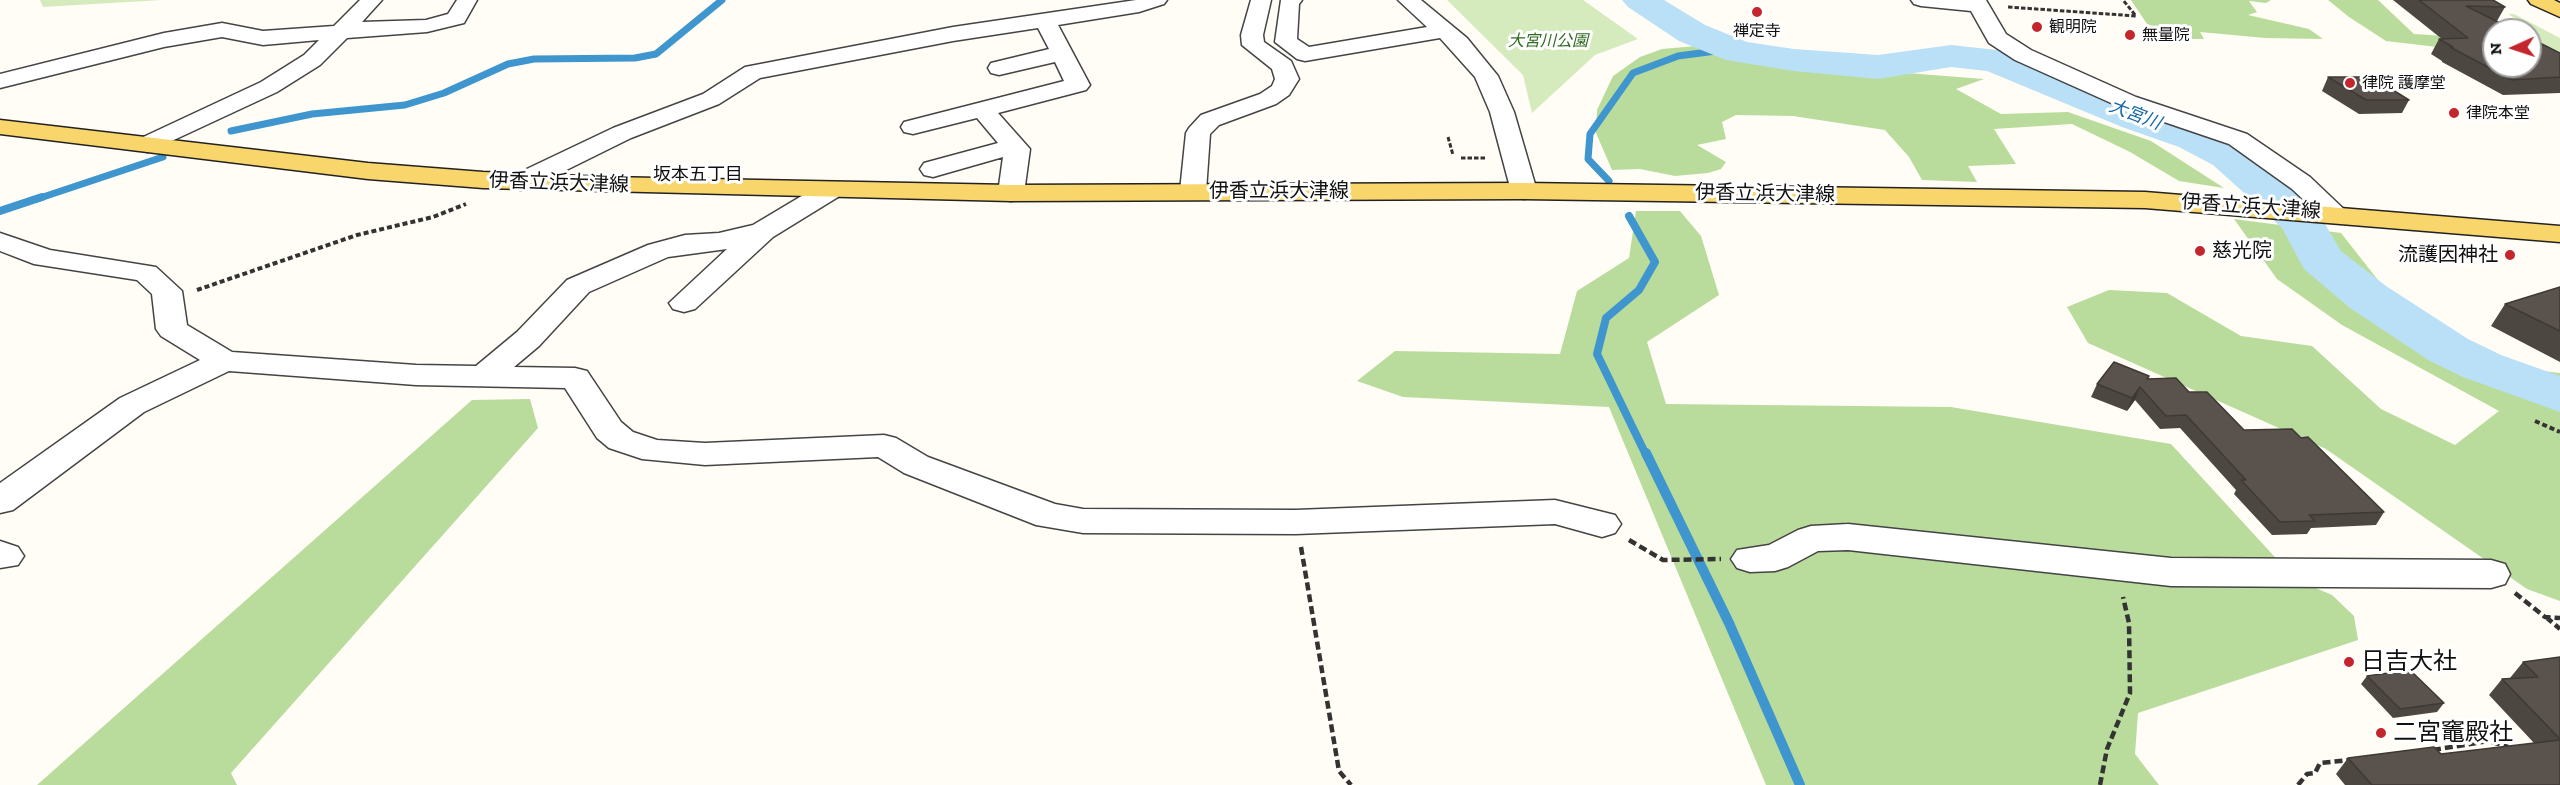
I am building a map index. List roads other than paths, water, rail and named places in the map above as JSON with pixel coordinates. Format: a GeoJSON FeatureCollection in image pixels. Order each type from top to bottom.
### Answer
{"type":"FeatureCollection","features":[{"type":"Feature","properties":{"kind":"main road"},"geometry":{"type":"LineString","coordinates":[[2538,0],[2560,11]]}},
{"type":"Feature","properties":{"kind":"main road","name":"伊香立浜大津線"},"geometry":{"type":"LineString","coordinates":[[0,127],[368,171],[521,182],[829,191],[1011,193],[1524,190],[2145,200],[2560,234]]}},
{"type":"Feature","properties":{"kind":"street"},"geometry":{"type":"LineString","coordinates":[[148,144],[269,87],[312,60],[343,32],[372,0]]}},
{"type":"Feature","properties":{"kind":"street"},"geometry":{"type":"LineString","coordinates":[[0,81],[164,40],[222,30],[263,38],[343,32],[353,29],[427,26],[456,18],[466,0]]}},
{"type":"Feature","properties":{"kind":"street"},"geometry":{"type":"LineString","coordinates":[[1193,191],[1198,133],[1210,120],[1268,99],[1281,90],[1287,79],[1283,66],[1253,45],[1252,35],[1261,0]]}},
{"type":"Feature","properties":{"kind":"street"},"geometry":{"type":"LineString","coordinates":[[1292,0],[1289,3],[1286,42],[1311,59],[1446,31]]}},
{"type":"Feature","properties":{"kind":"street"},"geometry":{"type":"LineString","coordinates":[[1408,0],[1459,43],[1486,76],[1502,112],[1524,190]]}},
{"type":"Feature","properties":{"kind":"street"},"geometry":{"type":"LineString","coordinates":[[1921,0],[1977,3],[1997,38],[2023,55],[2128,102],[2238,139],[2285,170],[2323,213]]}},
{"type":"Feature","properties":{"kind":"street"},"geometry":{"type":"LineString","coordinates":[[521,182],[622,133],[711,99],[753,72],[953,34],[1145,8]]}},
{"type":"Feature","properties":{"kind":"street"},"geometry":{"type":"LineString","coordinates":[[913,127],[1078,85],[1045,20]]}},
{"type":"Feature","properties":{"kind":"street"},"geometry":{"type":"LineString","coordinates":[[1011,61],[1062,53]]}},
{"type":"Feature","properties":{"kind":"street"},"geometry":{"type":"LineString","coordinates":[[982,109],[1017,149],[1011,193]]}},
{"type":"Feature","properties":{"kind":"street"},"geometry":{"type":"LineString","coordinates":[[933,169],[1015,147]]}},
{"type":"Feature","properties":{"kind":"street"},"geometry":{"type":"LineString","coordinates":[[684,303],[763,231],[829,191]]}},
{"type":"Feature","properties":{"kind":"street"},"geometry":{"type":"LineString","coordinates":[[484,376],[528,339],[578,286],[599,275],[658,251],[685,244],[719,242],[763,231]]}},
{"type":"Feature","properties":{"kind":"street"},"geometry":{"type":"LineString","coordinates":[[0,241],[44,258],[146,273],[166,291],[172,329],[224,361],[416,375],[574,378],[609,430],[621,440],[654,451],[705,454],[884,446],[916,465],[1049,516],[1083,521],[1296,522],[1555,512],[1602,524]]}},
{"type":"Feature","properties":{"kind":"street"},"geometry":{"type":"LineString","coordinates":[[0,501],[132,405],[224,361]]}},
{"type":"Feature","properties":{"kind":"street"},"geometry":{"type":"LineString","coordinates":[[1750,559],[1775,558],[1811,539],[1848,537],[2171,572],[2491,574]]}},
{"type":"Feature","properties":{"kind":"waterway"},"geometry":{"type":"LineString","coordinates":[[231,131],[312,114],[405,105],[444,93],[508,64],[534,59],[635,58],[656,54],[722,0]]}},
{"type":"Feature","properties":{"kind":"waterway","name":"大宮川"},"geometry":{"type":"LineString","coordinates":[[1640,0],[1692,33],[1739,52],[1794,60],[1878,67],[1951,56],[1970,56],[1997,61],[2137,118],[2194,138],[2228,156],[2269,191],[2302,222],[2321,259],[2368,297],[2449,350],[2482,366],[2560,395]]}},
{"type":"Feature","properties":{"kind":"waterway"},"geometry":{"type":"LineString","coordinates":[[1609,181],[1588,159],[1590,134],[1633,73],[1678,56],[1731,49]]}},
{"type":"Feature","properties":{"kind":"waterway"},"geometry":{"type":"LineString","coordinates":[[37,199],[163,157]]}},
{"type":"Feature","properties":{"kind":"waterway"},"geometry":{"type":"LineString","coordinates":[[0,211],[42,197]]}},
{"type":"Feature","properties":{"kind":"waterway"},"geometry":{"type":"LineString","coordinates":[[1629,216],[1655,262],[1639,290],[1606,318],[1597,354],[1646,455]]}},
{"type":"Feature","properties":{"kind":"waterway"},"geometry":{"type":"LineString","coordinates":[[1646,453],[1729,623],[1800,785]]}},
{"type":"Feature","properties":{"kind":"place","name":"禅定寺"},"geometry":{"type":"Point","coordinates":[1757,12]}},
{"type":"Feature","properties":{"kind":"place","name":"観明院"},"geometry":{"type":"Point","coordinates":[2037,27]}},
{"type":"Feature","properties":{"kind":"place","name":"無量院"},"geometry":{"type":"Point","coordinates":[2130,35]}},
{"type":"Feature","properties":{"kind":"place","name":"律院 護摩堂"},"geometry":{"type":"Point","coordinates":[2350,83]}},
{"type":"Feature","properties":{"kind":"place","name":"律院本堂"},"geometry":{"type":"Point","coordinates":[2454,113]}},
{"type":"Feature","properties":{"kind":"place","name":"慈光院"},"geometry":{"type":"Point","coordinates":[2200,251]}},
{"type":"Feature","properties":{"kind":"place","name":"流護因神社"},"geometry":{"type":"Point","coordinates":[2510,255]}},
{"type":"Feature","properties":{"kind":"place","name":"日吉大社"},"geometry":{"type":"Point","coordinates":[2349,662]}},
{"type":"Feature","properties":{"kind":"place","name":"二宮竈殿社"},"geometry":{"type":"Point","coordinates":[2381,733]}},
{"type":"Feature","properties":{"kind":"district","name":"坂本五丁目"},"geometry":{"type":"Point","coordinates":[698,175]}},
{"type":"Feature","properties":{"kind":"park label","name":"大宮川公園"},"geometry":{"type":"Point","coordinates":[1548,41]}}]}
